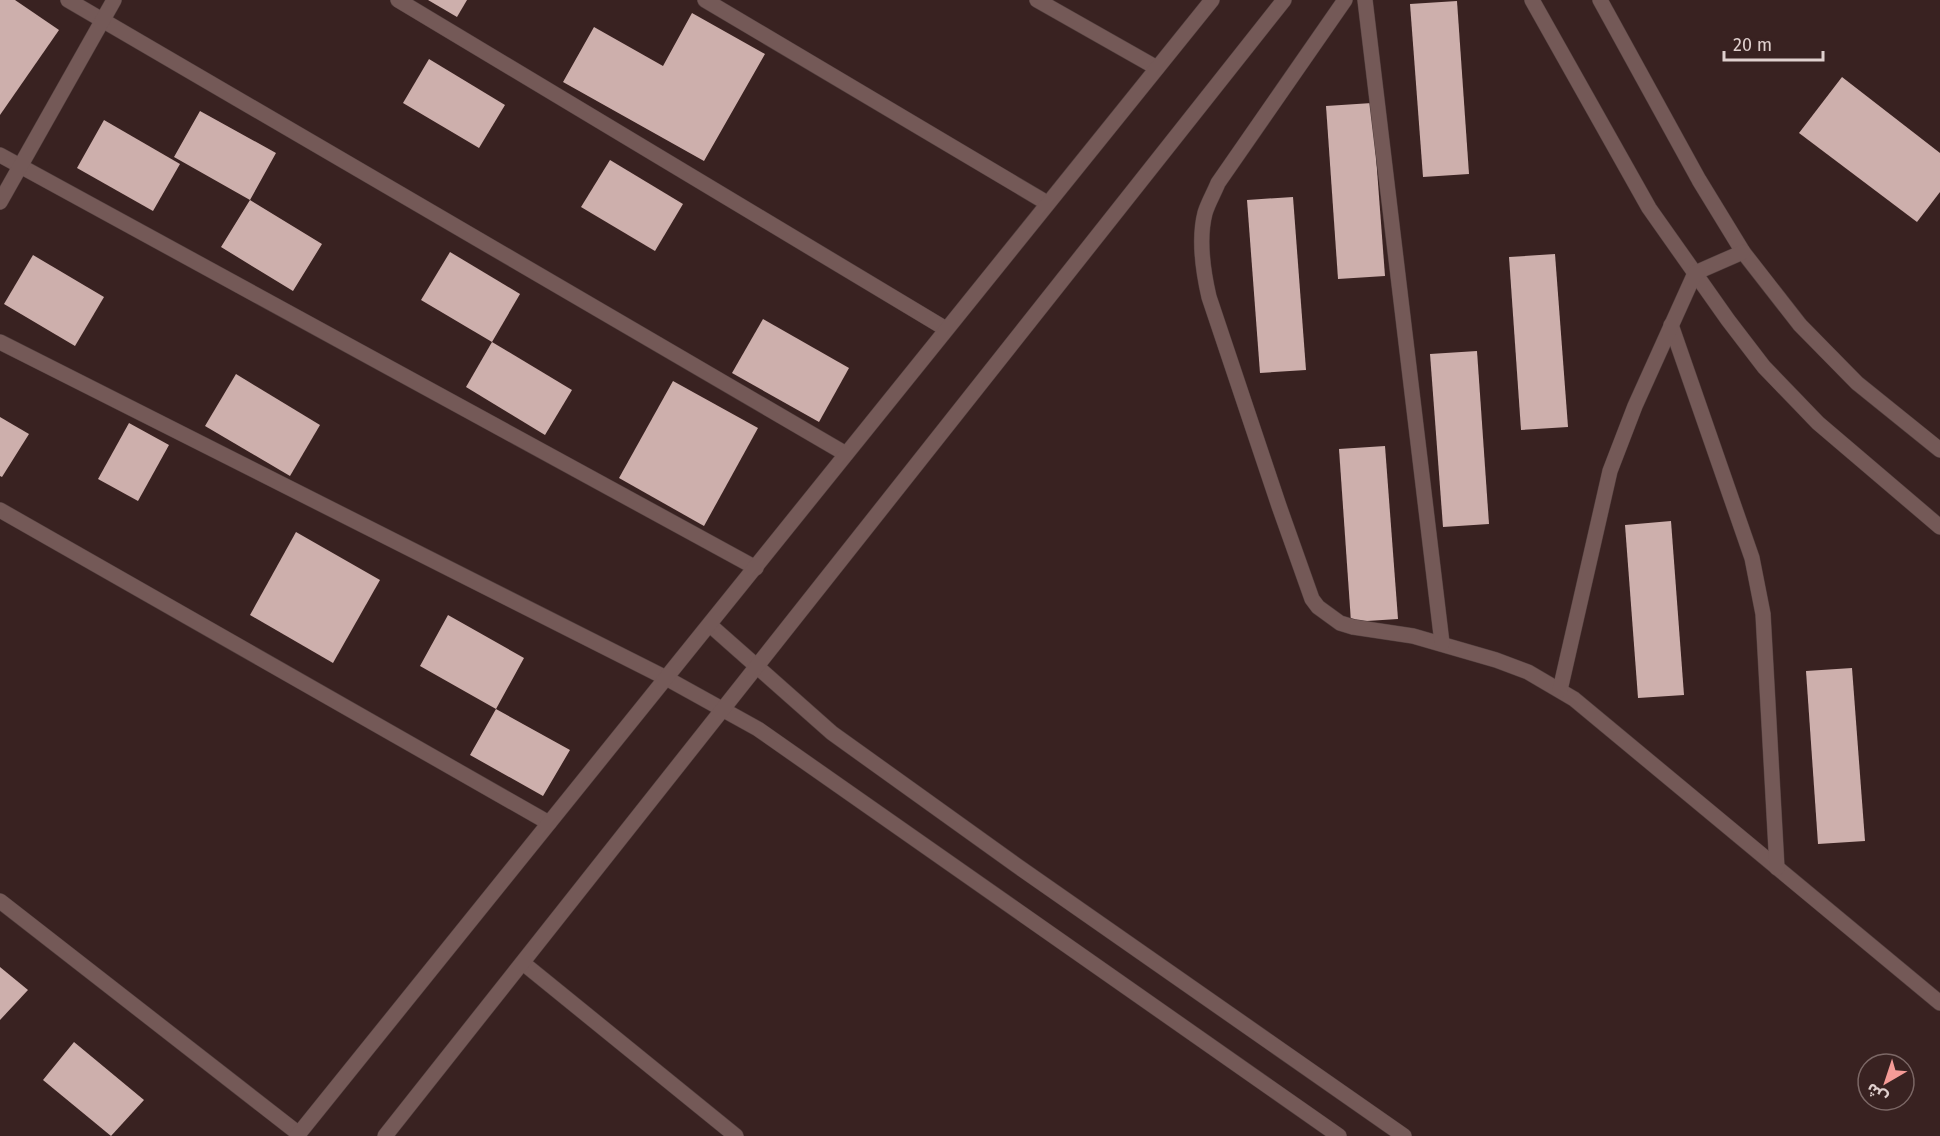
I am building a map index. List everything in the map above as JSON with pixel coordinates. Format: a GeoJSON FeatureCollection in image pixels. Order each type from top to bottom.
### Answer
{"type":"FeatureCollection","features":[{"type":"Feature","properties":{"kind":"street"},"geometry":{"type":"LineString","coordinates":[[68,0],[846,454]]}},
{"type":"Feature","properties":{"kind":"street"},"geometry":{"type":"LineString","coordinates":[[0,202],[114,0]]}},
{"type":"Feature","properties":{"kind":"street"},"geometry":{"type":"LineString","coordinates":[[398,0],[946,329]]}},
{"type":"Feature","properties":{"kind":"street"},"geometry":{"type":"LineString","coordinates":[[705,0],[1047,203]]}},
{"type":"Feature","properties":{"kind":"street"},"geometry":{"type":"LineString","coordinates":[[1037,0],[1157,68]]}},
{"type":"Feature","properties":{"kind":"street"},"geometry":{"type":"LineString","coordinates":[[0,901],[298,1135],[1212,0]]}},
{"type":"Feature","properties":{"kind":"street"},"geometry":{"type":"LineString","coordinates":[[385,1136],[1284,0]]}},
{"type":"Feature","properties":{"kind":"street"},"geometry":{"type":"LineString","coordinates":[[1345,0],[1218,183],[1205,214],[1203,245],[1204,276],[1209,297],[1312,599],[1325,614],[1340,623],[1413,636],[1496,660],[1528,672],[1574,699],[1940,1003]]}},
{"type":"Feature","properties":{"kind":"street"},"geometry":{"type":"LineString","coordinates":[[1365,0],[1442,643]]}},
{"type":"Feature","properties":{"kind":"street"},"geometry":{"type":"LineString","coordinates":[[1532,0],[1649,208],[1764,367],[1818,423],[1940,527]]}},
{"type":"Feature","properties":{"kind":"street"},"geometry":{"type":"LineString","coordinates":[[1600,0],[1699,180],[1743,252],[1800,325],[1857,383],[1940,450]]}},
{"type":"Feature","properties":{"kind":"street"},"geometry":{"type":"LineString","coordinates":[[0,155],[756,568]]}},
{"type":"Feature","properties":{"kind":"street"},"geometry":{"type":"LineString","coordinates":[[1560,690],[1610,471],[1635,406],[1695,273],[1743,252]]}},
{"type":"Feature","properties":{"kind":"street"},"geometry":{"type":"LineString","coordinates":[[1671,325],[1758,581],[1763,614],[1777,868]]}},
{"type":"Feature","properties":{"kind":"street"},"geometry":{"type":"LineString","coordinates":[[0,342],[666,678],[758,729],[1339,1136]]}},
{"type":"Feature","properties":{"kind":"street"},"geometry":{"type":"LineString","coordinates":[[0,510],[549,823]]}},
{"type":"Feature","properties":{"kind":"street"},"geometry":{"type":"LineString","coordinates":[[710,625],[832,733],[1026,872],[1404,1136]]}},
{"type":"Feature","properties":{"kind":"street"},"geometry":{"type":"LineString","coordinates":[[523,963],[736,1136]]}},
{"type":"Feature","properties":{"kind":"building"},"geometry":{"type":"Polygon","coordinates":[[[0,0],[15,0],[59,30],[0,115],[0,0]]]}},
{"type":"Feature","properties":{"kind":"building"},"geometry":{"type":"Polygon","coordinates":[[[428,0],[467,0],[457,17],[428,0]]]}},
{"type":"Feature","properties":{"kind":"building"},"geometry":{"type":"Polygon","coordinates":[[[1457,1],[1469,174],[1423,177],[1410,4],[1457,1]]]}},
{"type":"Feature","properties":{"kind":"building"},"geometry":{"type":"Polygon","coordinates":[[[692,13],[765,54],[704,161],[563,82],[594,27],[663,66],[692,13]]]}},
{"type":"Feature","properties":{"kind":"building"},"geometry":{"type":"Polygon","coordinates":[[[429,59],[505,105],[479,148],[403,103],[429,59]]]}},
{"type":"Feature","properties":{"kind":"building"},"geometry":{"type":"Polygon","coordinates":[[[1842,77],[1940,153],[1940,192],[1917,222],[1799,133],[1842,77]]]}},
{"type":"Feature","properties":{"kind":"building"},"geometry":{"type":"Polygon","coordinates":[[[1372,103],[1385,276],[1338,279],[1326,106],[1372,103]]]}},
{"type":"Feature","properties":{"kind":"building"},"geometry":{"type":"Polygon","coordinates":[[[200,111],[276,153],[250,200],[174,157],[200,111]]]}},
{"type":"Feature","properties":{"kind":"building"},"geometry":{"type":"Polygon","coordinates":[[[104,120],[180,164],[153,211],[77,168],[104,120]]]}},
{"type":"Feature","properties":{"kind":"building"},"geometry":{"type":"Polygon","coordinates":[[[610,160],[683,204],[655,251],[581,207],[610,160]]]}},
{"type":"Feature","properties":{"kind":"building"},"geometry":{"type":"Polygon","coordinates":[[[1293,197],[1306,370],[1260,373],[1247,200],[1293,197]]]}},
{"type":"Feature","properties":{"kind":"building"},"geometry":{"type":"Polygon","coordinates":[[[250,200],[322,244],[293,291],[221,247],[250,200]]]}},
{"type":"Feature","properties":{"kind":"building"},"geometry":{"type":"Polygon","coordinates":[[[450,252],[520,294],[492,342],[421,300],[450,252]]]}},
{"type":"Feature","properties":{"kind":"building"},"geometry":{"type":"Polygon","coordinates":[[[1555,254],[1568,427],[1521,430],[1509,257],[1555,254]]]}},
{"type":"Feature","properties":{"kind":"building"},"geometry":{"type":"Polygon","coordinates":[[[33,255],[104,297],[75,346],[4,304],[33,255]]]}},
{"type":"Feature","properties":{"kind":"building"},"geometry":{"type":"Polygon","coordinates":[[[763,319],[849,368],[819,422],[732,373],[763,319]]]}},
{"type":"Feature","properties":{"kind":"building"},"geometry":{"type":"Polygon","coordinates":[[[492,342],[572,390],[545,435],[466,387],[492,342]]]}},
{"type":"Feature","properties":{"kind":"building"},"geometry":{"type":"Polygon","coordinates":[[[1477,351],[1489,524],[1443,527],[1430,354],[1477,351]]]}},
{"type":"Feature","properties":{"kind":"building"},"geometry":{"type":"Polygon","coordinates":[[[236,374],[320,425],[290,476],[205,426],[236,374]]]}},
{"type":"Feature","properties":{"kind":"building"},"geometry":{"type":"Polygon","coordinates":[[[673,381],[758,428],[704,526],[619,478],[673,381]]]}},
{"type":"Feature","properties":{"kind":"building"},"geometry":{"type":"Polygon","coordinates":[[[0,417],[29,434],[2,477],[0,476],[0,417]]]}},
{"type":"Feature","properties":{"kind":"building"},"geometry":{"type":"Polygon","coordinates":[[[129,423],[169,445],[138,501],[98,479],[129,423]]]}},
{"type":"Feature","properties":{"kind":"building"},"geometry":{"type":"Polygon","coordinates":[[[1385,446],[1398,619],[1351,622],[1339,449],[1385,446]]]}},
{"type":"Feature","properties":{"kind":"building"},"geometry":{"type":"Polygon","coordinates":[[[1671,521],[1684,695],[1638,698],[1625,525],[1671,521]]]}},
{"type":"Feature","properties":{"kind":"building"},"geometry":{"type":"Polygon","coordinates":[[[296,532],[380,580],[333,663],[250,615],[296,532]]]}},
{"type":"Feature","properties":{"kind":"building"},"geometry":{"type":"Polygon","coordinates":[[[448,615],[524,658],[496,709],[420,666],[448,615]]]}},
{"type":"Feature","properties":{"kind":"building"},"geometry":{"type":"Polygon","coordinates":[[[1852,668],[1865,841],[1818,844],[1806,671],[1852,668]]]}},
{"type":"Feature","properties":{"kind":"building"},"geometry":{"type":"Polygon","coordinates":[[[496,709],[570,750],[543,796],[470,755],[496,709]]]}},
{"type":"Feature","properties":{"kind":"building"},"geometry":{"type":"Polygon","coordinates":[[[0,967],[28,990],[0,1020],[0,967]]]}},
{"type":"Feature","properties":{"kind":"building"},"geometry":{"type":"Polygon","coordinates":[[[74,1042],[144,1100],[111,1136],[43,1080],[74,1042]]]}}]}
